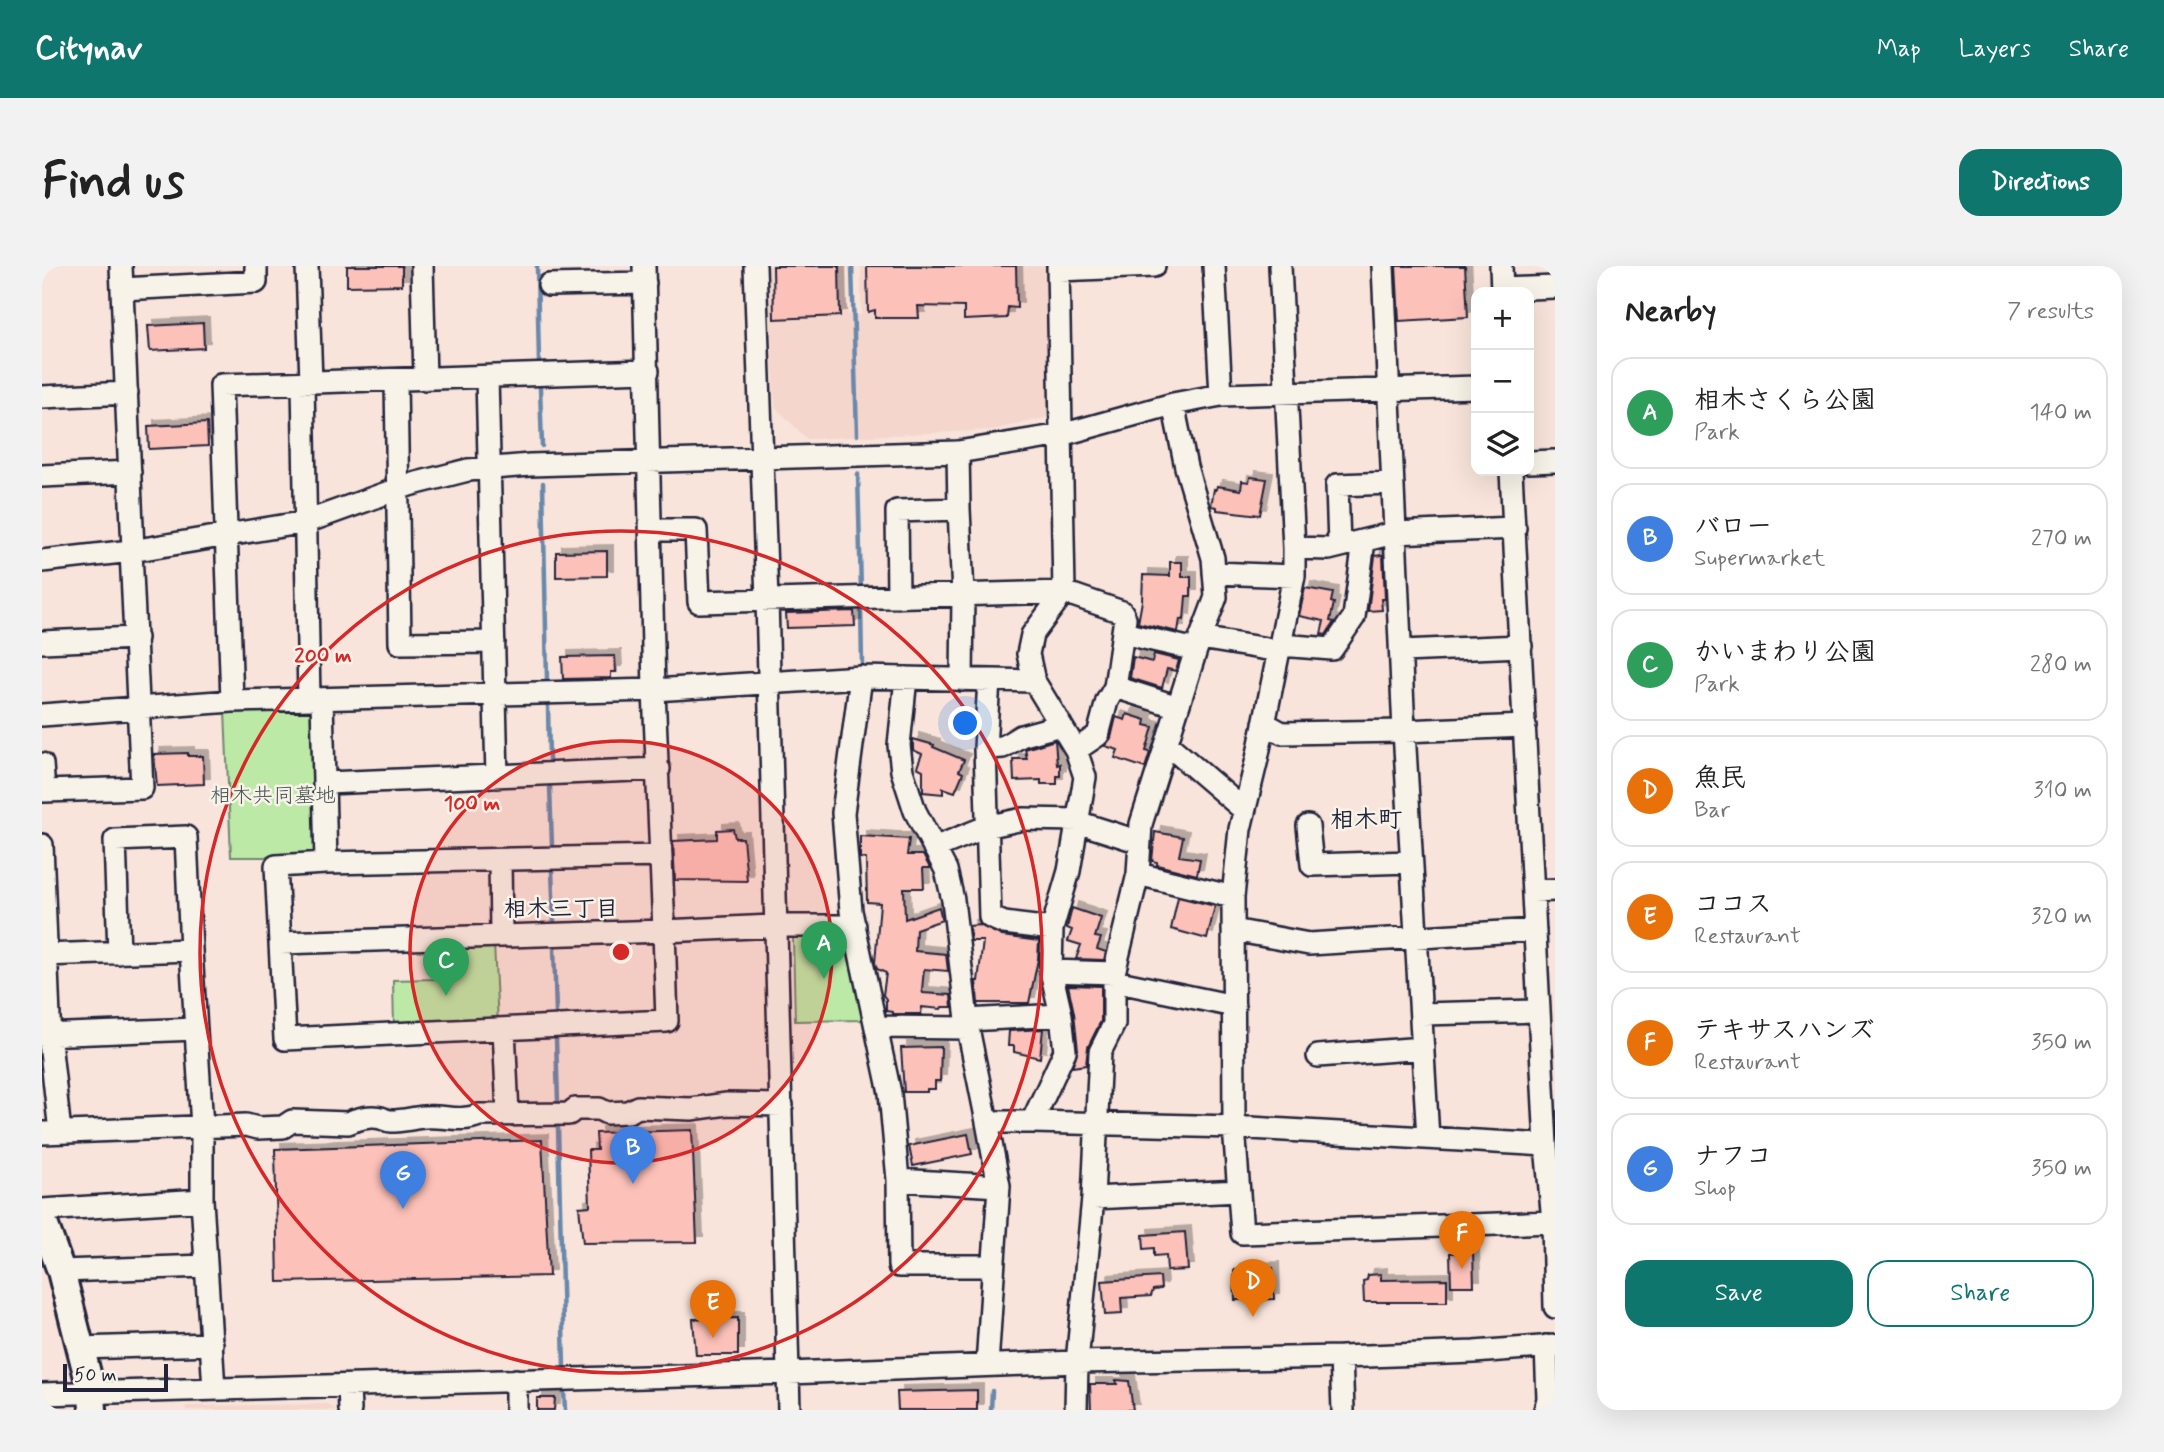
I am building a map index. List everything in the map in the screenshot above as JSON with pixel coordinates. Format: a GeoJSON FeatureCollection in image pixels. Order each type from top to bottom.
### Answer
{"type":"FeatureCollection","features":[{"type":"Feature","properties":{"kind":"main road"},"geometry":{"type":"LineString","coordinates":[[42,1218],[61,1271],[92,1402]]}},
{"type":"Feature","properties":{"kind":"street"},"geometry":{"type":"LineString","coordinates":[[42,764],[44,791],[142,788],[121,266]]}},
{"type":"Feature","properties":{"kind":"street"},"geometry":{"type":"LineString","coordinates":[[122,289],[256,282],[256,266]]}},
{"type":"Feature","properties":{"kind":"street"},"geometry":{"type":"LineString","coordinates":[[307,266],[306,522],[316,699],[326,783],[326,863]]}},
{"type":"Feature","properties":{"kind":"street"},"geometry":{"type":"LineString","coordinates":[[422,266],[425,379]]}},
{"type":"Feature","properties":{"kind":"street"},"geometry":{"type":"LineString","coordinates":[[755,266],[789,1410]]}},
{"type":"Feature","properties":{"kind":"street"},"geometry":{"type":"LineString","coordinates":[[1032,1122],[1065,1051],[1051,971],[1052,929],[1069,871],[1085,777],[1076,750],[1034,681],[1028,654],[1032,635],[1064,592],[1058,268],[1154,266]]}},
{"type":"Feature","properties":{"kind":"street"},"geometry":{"type":"LineString","coordinates":[[1214,266],[1221,395]]}},
{"type":"Feature","properties":{"kind":"street"},"geometry":{"type":"LineString","coordinates":[[1280,266],[1294,576],[1240,829],[1233,897],[1234,1127],[1242,1233],[1553,1212]]}},
{"type":"Feature","properties":{"kind":"street"},"geometry":{"type":"LineString","coordinates":[[1383,266],[1404,730],[1428,1138]]}},
{"type":"Feature","properties":{"kind":"street"},"geometry":{"type":"LineString","coordinates":[[1501,266],[1502,287]]}},
{"type":"Feature","properties":{"kind":"street"},"geometry":{"type":"LineString","coordinates":[[550,285],[644,274],[654,690],[659,769],[662,856],[667,1021],[285,1039],[276,866],[662,856]]}},
{"type":"Feature","properties":{"kind":"street"},"geometry":{"type":"LineString","coordinates":[[1534,289],[1555,288]]}},
{"type":"Feature","properties":{"kind":"street"},"geometry":{"type":"LineString","coordinates":[[232,701],[221,385],[648,372]]}},
{"type":"Feature","properties":{"kind":"street"},"geometry":{"type":"LineString","coordinates":[[487,377],[497,776]]}},
{"type":"Feature","properties":{"kind":"street"},"geometry":{"type":"LineString","coordinates":[[396,380],[400,643],[494,642]]}},
{"type":"Feature","properties":{"kind":"street"},"geometry":{"type":"LineString","coordinates":[[42,561],[132,551],[306,522],[398,489],[468,471],[530,465],[958,452],[1061,435],[1173,404],[1221,395],[1471,387]]}},
{"type":"Feature","properties":{"kind":"street"},"geometry":{"type":"LineString","coordinates":[[42,397],[127,393]]}},
{"type":"Feature","properties":{"kind":"street"},"geometry":{"type":"LineString","coordinates":[[1076,1410],[1077,1362],[1093,1198],[1100,1052],[1114,1024],[1114,977],[1138,874],[1141,824],[1198,644],[1216,597],[1213,558],[1186,467],[1173,404]]}},
{"type":"Feature","properties":{"kind":"street"},"geometry":{"type":"LineString","coordinates":[[958,452],[962,680]]}},
{"type":"Feature","properties":{"kind":"street"},"geometry":{"type":"LineString","coordinates":[[1534,463],[1555,461]]}},
{"type":"Feature","properties":{"kind":"street"},"geometry":{"type":"LineString","coordinates":[[42,476],[130,472]]}},
{"type":"Feature","properties":{"kind":"street"},"geometry":{"type":"LineString","coordinates":[[1511,476],[1546,1145],[1553,1212],[1555,1307]]}},
{"type":"Feature","properties":{"kind":"street"},"geometry":{"type":"LineString","coordinates":[[1339,546],[1337,485],[1392,483]]}},
{"type":"Feature","properties":{"kind":"street"},"geometry":{"type":"LineString","coordinates":[[898,597],[898,511],[959,509]]}},
{"type":"Feature","properties":{"kind":"street"},"geometry":{"type":"LineString","coordinates":[[1294,548],[1329,549],[1394,533],[1515,528]]}},
{"type":"Feature","properties":{"kind":"street"},"geometry":{"type":"LineString","coordinates":[[651,530],[696,530],[699,602],[1064,592],[1122,612],[1125,618],[1115,687],[1107,701],[1098,735],[1076,750]]}},
{"type":"Feature","properties":{"kind":"street"},"geometry":{"type":"LineString","coordinates":[[1123,633],[1198,644],[1332,649],[1354,617],[1364,541]]}},
{"type":"Feature","properties":{"kind":"street"},"geometry":{"type":"LineString","coordinates":[[1214,573],[1294,576]]}},
{"type":"Feature","properties":{"kind":"street"},"geometry":{"type":"LineString","coordinates":[[42,642],[136,638]]}},
{"type":"Feature","properties":{"kind":"street"},"geometry":{"type":"LineString","coordinates":[[1402,651],[1521,646]]}},
{"type":"Feature","properties":{"kind":"street"},"geometry":{"type":"LineString","coordinates":[[42,715],[232,701],[654,690],[862,677],[1034,681]]}},
{"type":"Feature","properties":{"kind":"street"},"geometry":{"type":"LineString","coordinates":[[862,677],[843,813],[851,911],[890,1093],[898,1180],[899,1266],[993,1266]]}},
{"type":"Feature","properties":{"kind":"street"},"geometry":{"type":"LineString","coordinates":[[906,678],[899,745],[902,771],[915,811],[946,870],[955,919],[967,1024],[999,1186],[987,1365]]}},
{"type":"Feature","properties":{"kind":"street"},"geometry":{"type":"LineString","coordinates":[[989,680],[985,748],[990,917]]}},
{"type":"Feature","properties":{"kind":"street"},"geometry":{"type":"LineString","coordinates":[[1115,687],[1178,707]]}},
{"type":"Feature","properties":{"kind":"street"},"geometry":{"type":"LineString","coordinates":[[1264,723],[1282,733],[1525,726]]}},
{"type":"Feature","properties":{"kind":"street"},"geometry":{"type":"LineString","coordinates":[[985,748],[1003,747],[1021,736],[1061,725]]}},
{"type":"Feature","properties":{"kind":"street"},"geometry":{"type":"LineString","coordinates":[[1167,744],[1244,810]]}},
{"type":"Feature","properties":{"kind":"street"},"geometry":{"type":"LineString","coordinates":[[326,783],[659,769]]}},
{"type":"Feature","properties":{"kind":"street"},"geometry":{"type":"LineString","coordinates":[[934,848],[986,827],[1023,819],[1077,821],[1140,842]]}},
{"type":"Feature","properties":{"kind":"street"},"geometry":{"type":"LineString","coordinates":[[1308,826],[1312,865],[1411,862]]}},
{"type":"Feature","properties":{"kind":"street"},"geometry":{"type":"LineString","coordinates":[[119,953],[115,840],[187,837],[202,1128],[202,1200],[214,1389]]}},
{"type":"Feature","properties":{"kind":"street"},"geometry":{"type":"LineString","coordinates":[[42,845],[51,1133],[246,1125],[258,1128],[283,1126],[292,1121],[348,1123],[355,1119],[380,1118],[387,1121],[421,1117],[459,1119],[479,1115],[569,1114],[575,1109],[599,1109],[607,1113],[628,1112],[638,1107],[691,1109],[727,1104],[782,1105]]}},
{"type":"Feature","properties":{"kind":"street"},"geometry":{"type":"LineString","coordinates":[[500,860],[501,934]]}},
{"type":"Feature","properties":{"kind":"street"},"geometry":{"type":"LineString","coordinates":[[1138,874],[1233,897]]}},
{"type":"Feature","properties":{"kind":"street"},"geometry":{"type":"LineString","coordinates":[[1534,891],[1555,890]]}},
{"type":"Feature","properties":{"kind":"street"},"geometry":{"type":"LineString","coordinates":[[955,919],[990,917],[1004,923],[1052,929]]}},
{"type":"Feature","properties":{"kind":"street"},"geometry":{"type":"LineString","coordinates":[[280,943],[501,934],[855,926]]}},
{"type":"Feature","properties":{"kind":"street"},"geometry":{"type":"LineString","coordinates":[[1233,930],[1309,944],[1535,930]]}},
{"type":"Feature","properties":{"kind":"street"},"geometry":{"type":"LineString","coordinates":[[44,955],[191,950]]}},
{"type":"Feature","properties":{"kind":"street"},"geometry":{"type":"LineString","coordinates":[[1051,971],[1114,977],[1234,1006]]}},
{"type":"Feature","properties":{"kind":"street"},"geometry":{"type":"LineString","coordinates":[[1421,1014],[1539,1011]]}},
{"type":"Feature","properties":{"kind":"street"},"geometry":{"type":"LineString","coordinates":[[877,1027],[967,1024],[1060,1015]]}},
{"type":"Feature","properties":{"kind":"street"},"geometry":{"type":"LineString","coordinates":[[46,1035],[196,1029]]}},
{"type":"Feature","properties":{"kind":"street"},"geometry":{"type":"LineString","coordinates":[[504,1029],[508,1114]]}},
{"type":"Feature","properties":{"kind":"street"},"geometry":{"type":"LineString","coordinates":[[1318,1056],[1423,1048]]}},
{"type":"Feature","properties":{"kind":"street"},"geometry":{"type":"LineString","coordinates":[[987,1122],[1234,1127],[1546,1145]]}},
{"type":"Feature","properties":{"kind":"street"},"geometry":{"type":"LineString","coordinates":[[898,1180],[999,1186]]}},
{"type":"Feature","properties":{"kind":"street"},"geometry":{"type":"LineString","coordinates":[[1093,1198],[1239,1191]]}},
{"type":"Feature","properties":{"kind":"street"},"geometry":{"type":"LineString","coordinates":[[42,1210],[202,1200]]}},
{"type":"Feature","properties":{"kind":"street"},"geometry":{"type":"LineString","coordinates":[[61,1271],[206,1266]]}},
{"type":"Feature","properties":{"kind":"street"},"geometry":{"type":"LineString","coordinates":[[80,1348],[212,1344]]}},
{"type":"Feature","properties":{"kind":"street"},"geometry":{"type":"LineString","coordinates":[[42,1394],[92,1402],[176,1400],[214,1389],[1077,1362],[1341,1357],[1551,1346],[1545,1410]]}},
{"type":"Feature","properties":{"kind":"street"},"geometry":{"type":"LineString","coordinates":[[1341,1357],[1343,1410]]}},
{"type":"Feature","properties":{"kind":"street"},"geometry":{"type":"LineString","coordinates":[[516,1380],[516,1410]]}},
{"type":"Feature","properties":{"kind":"street"},"geometry":{"type":"LineString","coordinates":[[349,1386],[350,1410]]}},
{"type":"Feature","properties":{"kind":"shaded area"},"geometry":{"type":"Polygon","coordinates":[[[768,266],[846,266],[848,314],[861,315],[861,266],[1050,266],[1053,411],[1048,417],[993,430],[807,439],[775,407],[768,266]]]}},
{"type":"Feature","properties":{"kind":"shaded area"},"geometry":{"type":"Polygon","coordinates":[[[328,1404],[336,1410],[186,1410],[186,1406],[328,1404]]]}},
{"type":"Feature","properties":{"kind":"green space","name":"相木共同墓地"},"geometry":{"type":"Polygon","coordinates":[[[310,709],[315,714],[319,850],[310,857],[231,857],[225,710],[310,709]]]}},
{"type":"Feature","properties":{"kind":"green space"},"geometry":{"type":"Polygon","coordinates":[[[838,931],[844,938],[864,1020],[795,1021],[793,939],[798,932],[838,931]]]}},
{"type":"Feature","properties":{"kind":"green space"},"geometry":{"type":"Polygon","coordinates":[[[494,944],[498,1024],[394,1028],[393,980],[434,979],[435,945],[494,944]]]}},
{"type":"Feature","properties":{"kind":"building"},"geometry":{"type":"Polygon","coordinates":[[[347,266],[402,266],[402,285],[347,286],[347,266]]]}},
{"type":"Feature","properties":{"kind":"building"},"geometry":{"type":"Polygon","coordinates":[[[773,266],[839,266],[840,316],[774,319],[773,266]]]}},
{"type":"Feature","properties":{"kind":"building"},"geometry":{"type":"Polygon","coordinates":[[[867,266],[1016,266],[1017,308],[1008,307],[1007,318],[964,320],[964,307],[918,306],[919,318],[875,318],[875,310],[868,312],[867,266]]]}},
{"type":"Feature","properties":{"kind":"building"},"geometry":{"type":"Polygon","coordinates":[[[1396,266],[1465,266],[1468,317],[1399,321],[1396,266]]]}},
{"type":"Feature","properties":{"kind":"building"},"geometry":{"type":"Polygon","coordinates":[[[203,323],[204,348],[150,351],[148,326],[203,323]]]}},
{"type":"Feature","properties":{"kind":"building"},"geometry":{"type":"Polygon","coordinates":[[[207,423],[208,446],[149,449],[148,426],[207,423]]]}},
{"type":"Feature","properties":{"kind":"building"},"geometry":{"type":"Polygon","coordinates":[[[1250,477],[1267,479],[1260,515],[1217,510],[1217,507],[1211,506],[1217,486],[1241,490],[1242,481],[1249,482],[1250,477]]]}},
{"type":"Feature","properties":{"kind":"building"},"geometry":{"type":"Polygon","coordinates":[[[607,551],[607,576],[556,577],[556,552],[607,551]]]}},
{"type":"Feature","properties":{"kind":"building"},"geometry":{"type":"Polygon","coordinates":[[[1383,555],[1385,599],[1381,599],[1382,610],[1368,611],[1375,556],[1383,555]]]}},
{"type":"Feature","properties":{"kind":"building"},"geometry":{"type":"Polygon","coordinates":[[[1170,562],[1182,562],[1182,577],[1191,577],[1191,596],[1186,596],[1184,620],[1180,619],[1178,632],[1138,623],[1143,575],[1170,576],[1170,562]]]}},
{"type":"Feature","properties":{"kind":"building"},"geometry":{"type":"Polygon","coordinates":[[[1305,588],[1333,593],[1330,621],[1334,622],[1326,635],[1321,634],[1324,621],[1299,616],[1305,588]]]}},
{"type":"Feature","properties":{"kind":"building"},"geometry":{"type":"Polygon","coordinates":[[[854,611],[855,626],[787,628],[786,613],[854,611]]]}},
{"type":"Feature","properties":{"kind":"building"},"geometry":{"type":"Polygon","coordinates":[[[1154,654],[1179,660],[1176,671],[1167,669],[1162,688],[1130,678],[1133,657],[1152,662],[1154,654]]]}},
{"type":"Feature","properties":{"kind":"building"},"geometry":{"type":"Polygon","coordinates":[[[615,656],[616,672],[611,672],[611,678],[563,679],[562,657],[615,656]]]}},
{"type":"Feature","properties":{"kind":"building"},"geometry":{"type":"Polygon","coordinates":[[[1127,714],[1146,720],[1145,725],[1153,727],[1146,751],[1150,752],[1145,768],[1115,758],[1118,750],[1105,746],[1111,738],[1116,717],[1125,720],[1127,714]]]}},
{"type":"Feature","properties":{"kind":"building"},"geometry":{"type":"Polygon","coordinates":[[[913,739],[934,745],[933,747],[964,760],[959,771],[963,773],[955,792],[943,788],[943,794],[923,792],[923,770],[917,767],[922,754],[913,750],[913,739]]]}},
{"type":"Feature","properties":{"kind":"building"},"geometry":{"type":"Polygon","coordinates":[[[1055,740],[1057,765],[1060,764],[1057,784],[1041,784],[1041,780],[1014,781],[1013,759],[1027,759],[1025,749],[1055,740]]]}},
{"type":"Feature","properties":{"kind":"building"},"geometry":{"type":"Polygon","coordinates":[[[188,753],[188,756],[203,756],[204,784],[157,786],[154,754],[188,753]]]}},
{"type":"Feature","properties":{"kind":"building"},"geometry":{"type":"Polygon","coordinates":[[[733,829],[735,838],[743,838],[747,881],[675,880],[673,841],[717,839],[717,830],[733,829]]]}},
{"type":"Feature","properties":{"kind":"building"},"geometry":{"type":"Polygon","coordinates":[[[1155,832],[1183,837],[1179,856],[1200,859],[1197,875],[1157,865],[1157,862],[1152,861],[1155,832]]]}},
{"type":"Feature","properties":{"kind":"building"},"geometry":{"type":"Polygon","coordinates":[[[860,836],[909,839],[907,855],[923,855],[930,868],[923,868],[924,888],[904,888],[905,919],[939,907],[942,920],[916,929],[915,951],[946,954],[948,971],[924,969],[922,990],[923,993],[951,995],[952,1007],[922,1007],[921,1014],[893,1014],[886,1011],[886,999],[883,995],[886,973],[877,969],[875,963],[880,903],[867,902],[866,859],[860,858],[860,836]]]}},
{"type":"Feature","properties":{"kind":"building"},"geometry":{"type":"Polygon","coordinates":[[[1178,897],[1215,906],[1207,939],[1171,929],[1178,897]]]}},
{"type":"Feature","properties":{"kind":"building"},"geometry":{"type":"Polygon","coordinates":[[[1072,908],[1101,918],[1095,937],[1101,938],[1097,949],[1106,952],[1104,960],[1076,959],[1081,945],[1068,941],[1072,930],[1067,928],[1072,908]]]}},
{"type":"Feature","properties":{"kind":"building"},"geometry":{"type":"Polygon","coordinates":[[[980,925],[1002,936],[1039,941],[1029,1003],[978,1003],[976,981],[983,941],[971,941],[969,926],[980,925]]]}},
{"type":"Feature","properties":{"kind":"building"},"geometry":{"type":"Polygon","coordinates":[[[1068,985],[1101,986],[1101,1021],[1088,1047],[1086,1065],[1072,1067],[1078,1050],[1068,985]]]}},
{"type":"Feature","properties":{"kind":"building"},"geometry":{"type":"Polygon","coordinates":[[[1043,1029],[1040,1058],[1014,1052],[1014,1046],[1008,1046],[1009,1031],[1043,1029]]]}},
{"type":"Feature","properties":{"kind":"building"},"geometry":{"type":"Polygon","coordinates":[[[941,1047],[940,1081],[935,1081],[935,1089],[927,1089],[927,1092],[904,1092],[901,1048],[941,1047]]]}},
{"type":"Feature","properties":{"kind":"building"},"geometry":{"type":"Polygon","coordinates":[[[692,1130],[697,1242],[583,1243],[579,1207],[590,1206],[588,1150],[597,1150],[596,1133],[692,1130]]]}},
{"type":"Feature","properties":{"kind":"building"},"geometry":{"type":"Polygon","coordinates":[[[968,1134],[972,1154],[913,1166],[909,1146],[968,1134]]]}},
{"type":"Feature","properties":{"kind":"building"},"geometry":{"type":"Polygon","coordinates":[[[542,1140],[549,1276],[278,1282],[275,1149],[542,1140]]]}},
{"type":"Feature","properties":{"kind":"building"},"geometry":{"type":"Polygon","coordinates":[[[1185,1232],[1188,1270],[1167,1271],[1166,1255],[1154,1256],[1154,1248],[1144,1249],[1143,1235],[1185,1232]]]}},
{"type":"Feature","properties":{"kind":"building"},"geometry":{"type":"Polygon","coordinates":[[[1473,1252],[1474,1286],[1451,1286],[1450,1253],[1473,1252]]]}},
{"type":"Feature","properties":{"kind":"building"},"geometry":{"type":"Polygon","coordinates":[[[1273,1268],[1274,1299],[1235,1300],[1234,1270],[1273,1268]]]}},
{"type":"Feature","properties":{"kind":"building"},"geometry":{"type":"Polygon","coordinates":[[[1381,1274],[1381,1280],[1447,1279],[1447,1302],[1364,1302],[1363,1281],[1367,1280],[1368,1275],[1381,1274]]]}},
{"type":"Feature","properties":{"kind":"building"},"geometry":{"type":"Polygon","coordinates":[[[1160,1277],[1161,1289],[1153,1290],[1151,1296],[1121,1298],[1122,1314],[1105,1315],[1102,1281],[1160,1277]]]}},
{"type":"Feature","properties":{"kind":"building"},"geometry":{"type":"Polygon","coordinates":[[[738,1318],[738,1355],[696,1355],[693,1319],[738,1318]]]}},
{"type":"Feature","properties":{"kind":"building"},"geometry":{"type":"Polygon","coordinates":[[[1116,1380],[1129,1381],[1133,1410],[1091,1410],[1090,1384],[1117,1384],[1116,1380]]]}},
{"type":"Feature","properties":{"kind":"building"},"geometry":{"type":"Polygon","coordinates":[[[977,1390],[977,1410],[898,1410],[897,1392],[977,1390]]]}},
{"type":"Feature","properties":{"kind":"building"},"geometry":{"type":"Polygon","coordinates":[[[537,1398],[555,1398],[554,1410],[537,1410],[537,1398]]]}},
{"type":"Feature","properties":{"kind":"waterway"},"geometry":{"type":"LineString","coordinates":[[537,266],[539,363]]}},
{"type":"Feature","properties":{"kind":"waterway"},"geometry":{"type":"LineString","coordinates":[[852,266],[857,435]]}},
{"type":"Feature","properties":{"kind":"waterway"},"geometry":{"type":"LineString","coordinates":[[540,388],[542,446]]}},
{"type":"Feature","properties":{"kind":"waterway"},"geometry":{"type":"LineString","coordinates":[[858,474],[861,591]]}},
{"type":"Feature","properties":{"kind":"waterway"},"geometry":{"type":"LineString","coordinates":[[543,483],[547,680]]}},
{"type":"Feature","properties":{"kind":"waterway"},"geometry":{"type":"LineString","coordinates":[[861,604],[862,666]]}},
{"type":"Feature","properties":{"kind":"waterway"},"geometry":{"type":"LineString","coordinates":[[548,705],[549,761]]}},
{"type":"Feature","properties":{"kind":"waterway"},"geometry":{"type":"LineString","coordinates":[[550,787],[552,846]]}},
{"type":"Feature","properties":{"kind":"waterway"},"geometry":{"type":"LineString","coordinates":[[552,871],[554,921]]}},
{"type":"Feature","properties":{"kind":"waterway"},"geometry":{"type":"LineString","coordinates":[[554,946],[556,1014]]}},
{"type":"Feature","properties":{"kind":"waterway"},"geometry":{"type":"LineString","coordinates":[[556,1039],[558,1102]]}},
{"type":"Feature","properties":{"kind":"waterway"},"geometry":{"type":"LineString","coordinates":[[558,1127],[564,1367]]}},
{"type":"Feature","properties":{"kind":"waterway"},"geometry":{"type":"LineString","coordinates":[[991,1410],[992,1391]]}},
{"type":"Feature","properties":{"kind":"waterway"},"geometry":{"type":"LineString","coordinates":[[564,1392],[565,1410]]}},
{"type":"Feature","properties":{"kind":"place","name":"相木さくら公園"},"geometry":{"type":"Point","coordinates":[824,979]}},
{"type":"Feature","properties":{"kind":"place","name":"かいまわり公園"},"geometry":{"type":"Point","coordinates":[446,996]}},
{"type":"Feature","properties":{"kind":"place","name":"バロー"},"geometry":{"type":"Point","coordinates":[633,1184]}},
{"type":"Feature","properties":{"kind":"place","name":"ナフコ"},"geometry":{"type":"Point","coordinates":[403,1209]}},
{"type":"Feature","properties":{"kind":"place","name":"テキサスハンズ"},"geometry":{"type":"Point","coordinates":[1462,1269]}},
{"type":"Feature","properties":{"kind":"place","name":"魚民"},"geometry":{"type":"Point","coordinates":[1253,1317]}},
{"type":"Feature","properties":{"kind":"place","name":"ココス"},"geometry":{"type":"Point","coordinates":[713,1338]}},
{"type":"Feature","properties":{"kind":"district","name":"相木町"},"geometry":{"type":"Point","coordinates":[1366,819]}},
{"type":"Feature","properties":{"kind":"district","name":"相木三丁目"},"geometry":{"type":"Point","coordinates":[561,908]}}]}
